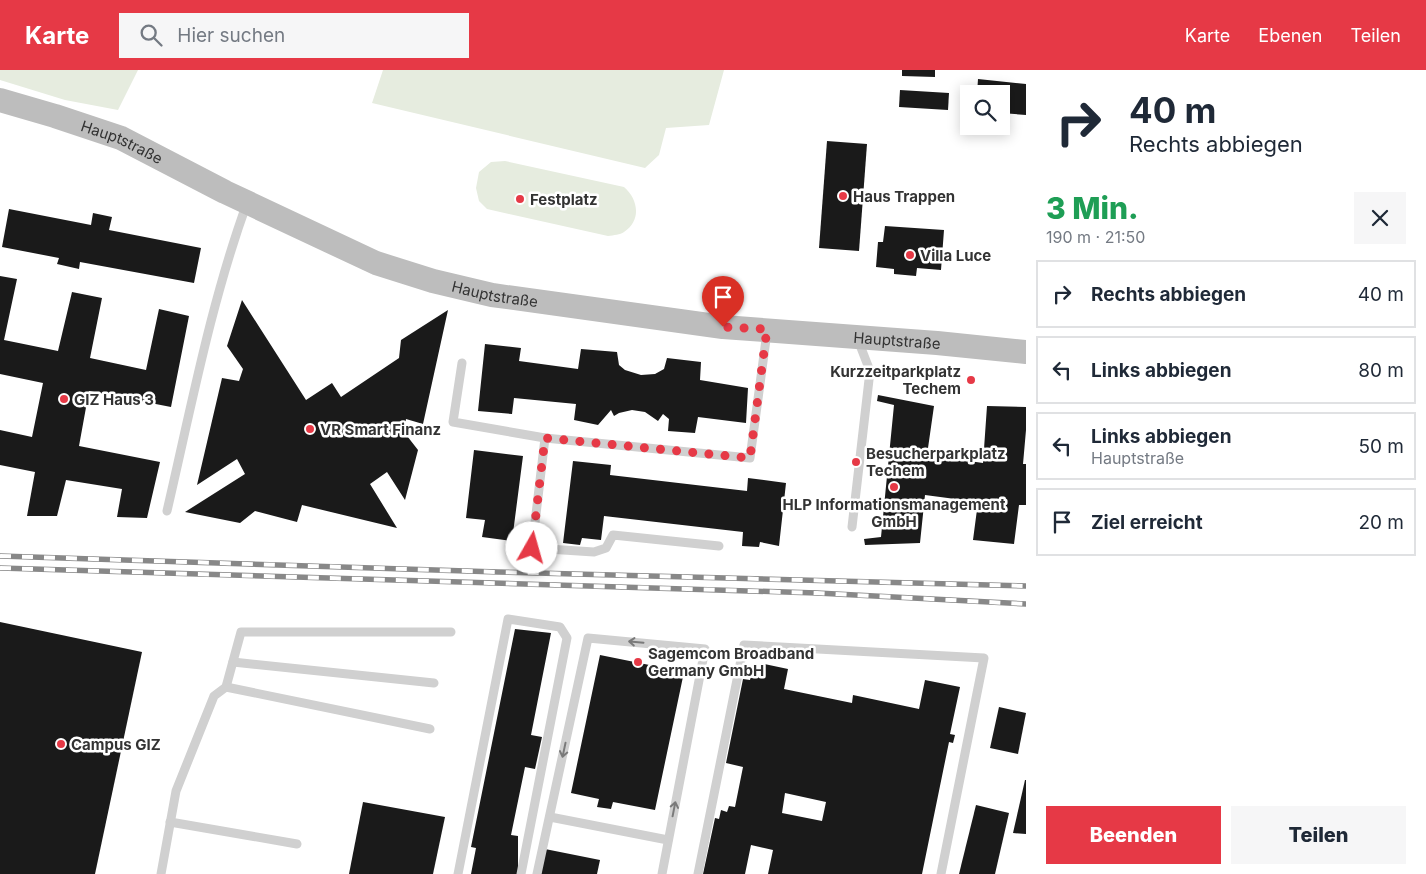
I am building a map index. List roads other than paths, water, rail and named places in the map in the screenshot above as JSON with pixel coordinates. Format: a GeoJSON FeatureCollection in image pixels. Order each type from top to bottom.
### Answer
{"type":"FeatureCollection","features":[{"type":"Feature","properties":{"kind":"street","name":"Hauptstraße"},"geometry":{"type":"LineString","coordinates":[[0,100],[122,138],[247,202],[376,263],[433,281],[492,295],[697,324],[1026,352]]}},
{"type":"Feature","properties":{"kind":"lane"},"geometry":{"type":"LineString","coordinates":[[167,511],[208,339],[236,234],[247,202]]}},
{"type":"Feature","properties":{"kind":"lane"},"geometry":{"type":"LineString","coordinates":[[462,363],[452,422],[545,438],[750,458],[767,329]]}},
{"type":"Feature","properties":{"kind":"lane"},"geometry":{"type":"LineString","coordinates":[[852,527],[870,371],[857,337]]}},
{"type":"Feature","properties":{"kind":"lane"},"geometry":{"type":"LineString","coordinates":[[545,438],[532,548],[594,552],[606,548],[613,535],[719,546]]}},
{"type":"Feature","properties":{"kind":"lane"},"geometry":{"type":"LineString","coordinates":[[458,874],[508,618],[560,627],[567,638],[521,874]]}},
{"type":"Feature","properties":{"kind":"lane"},"geometry":{"type":"LineString","coordinates":[[161,874],[176,791],[214,696],[226,687],[241,632],[451,632]]}},
{"type":"Feature","properties":{"kind":"lane"},"geometry":{"type":"LineString","coordinates":[[537,874],[588,638],[705,649],[662,874]]}},
{"type":"Feature","properties":{"kind":"lane"},"geometry":{"type":"LineString","coordinates":[[698,874],[744,645],[984,658],[941,874]]}},
{"type":"Feature","properties":{"kind":"lane"},"geometry":{"type":"LineString","coordinates":[[233,662],[434,683]]}},
{"type":"Feature","properties":{"kind":"lane"},"geometry":{"type":"LineString","coordinates":[[226,687],[430,730]]}},
{"type":"Feature","properties":{"kind":"lane"},"geometry":{"type":"LineString","coordinates":[[550,817],[668,840]]}},
{"type":"Feature","properties":{"kind":"lane"},"geometry":{"type":"LineString","coordinates":[[170,822],[297,844]]}},
{"type":"Feature","properties":{"kind":"railway"},"geometry":{"type":"LineString","coordinates":[[0,556],[1026,586]]}},
{"type":"Feature","properties":{"kind":"railway"},"geometry":{"type":"LineString","coordinates":[[0,568],[817,593],[1026,604]]}},
{"type":"Feature","properties":{"kind":"place","name":"Haus Trappen"},"geometry":{"type":"Point","coordinates":[843,196]}},
{"type":"Feature","properties":{"kind":"place","name":"Festplatz"},"geometry":{"type":"Point","coordinates":[520,199]}},
{"type":"Feature","properties":{"kind":"place","name":"Villa Luce"},"geometry":{"type":"Point","coordinates":[910,255]}},
{"type":"Feature","properties":{"kind":"place","name":"Kurzzeitparkplatz Techem"},"geometry":{"type":"Point","coordinates":[971,380]}},
{"type":"Feature","properties":{"kind":"place","name":"GIZ Haus 3"},"geometry":{"type":"Point","coordinates":[64,399]}},
{"type":"Feature","properties":{"kind":"place","name":"VR Smart Finanz"},"geometry":{"type":"Point","coordinates":[310,429]}},
{"type":"Feature","properties":{"kind":"place","name":"Besucherparkplatz Techem"},"geometry":{"type":"Point","coordinates":[856,462]}},
{"type":"Feature","properties":{"kind":"place","name":"HLP Informationsmanagement GmbH"},"geometry":{"type":"Point","coordinates":[894,487]}},
{"type":"Feature","properties":{"kind":"place","name":"Sagemcom Broadband Germany GmbH"},"geometry":{"type":"Point","coordinates":[638,662]}},
{"type":"Feature","properties":{"kind":"place","name":"Campus GIZ"},"geometry":{"type":"Point","coordinates":[61,744]}}]}
